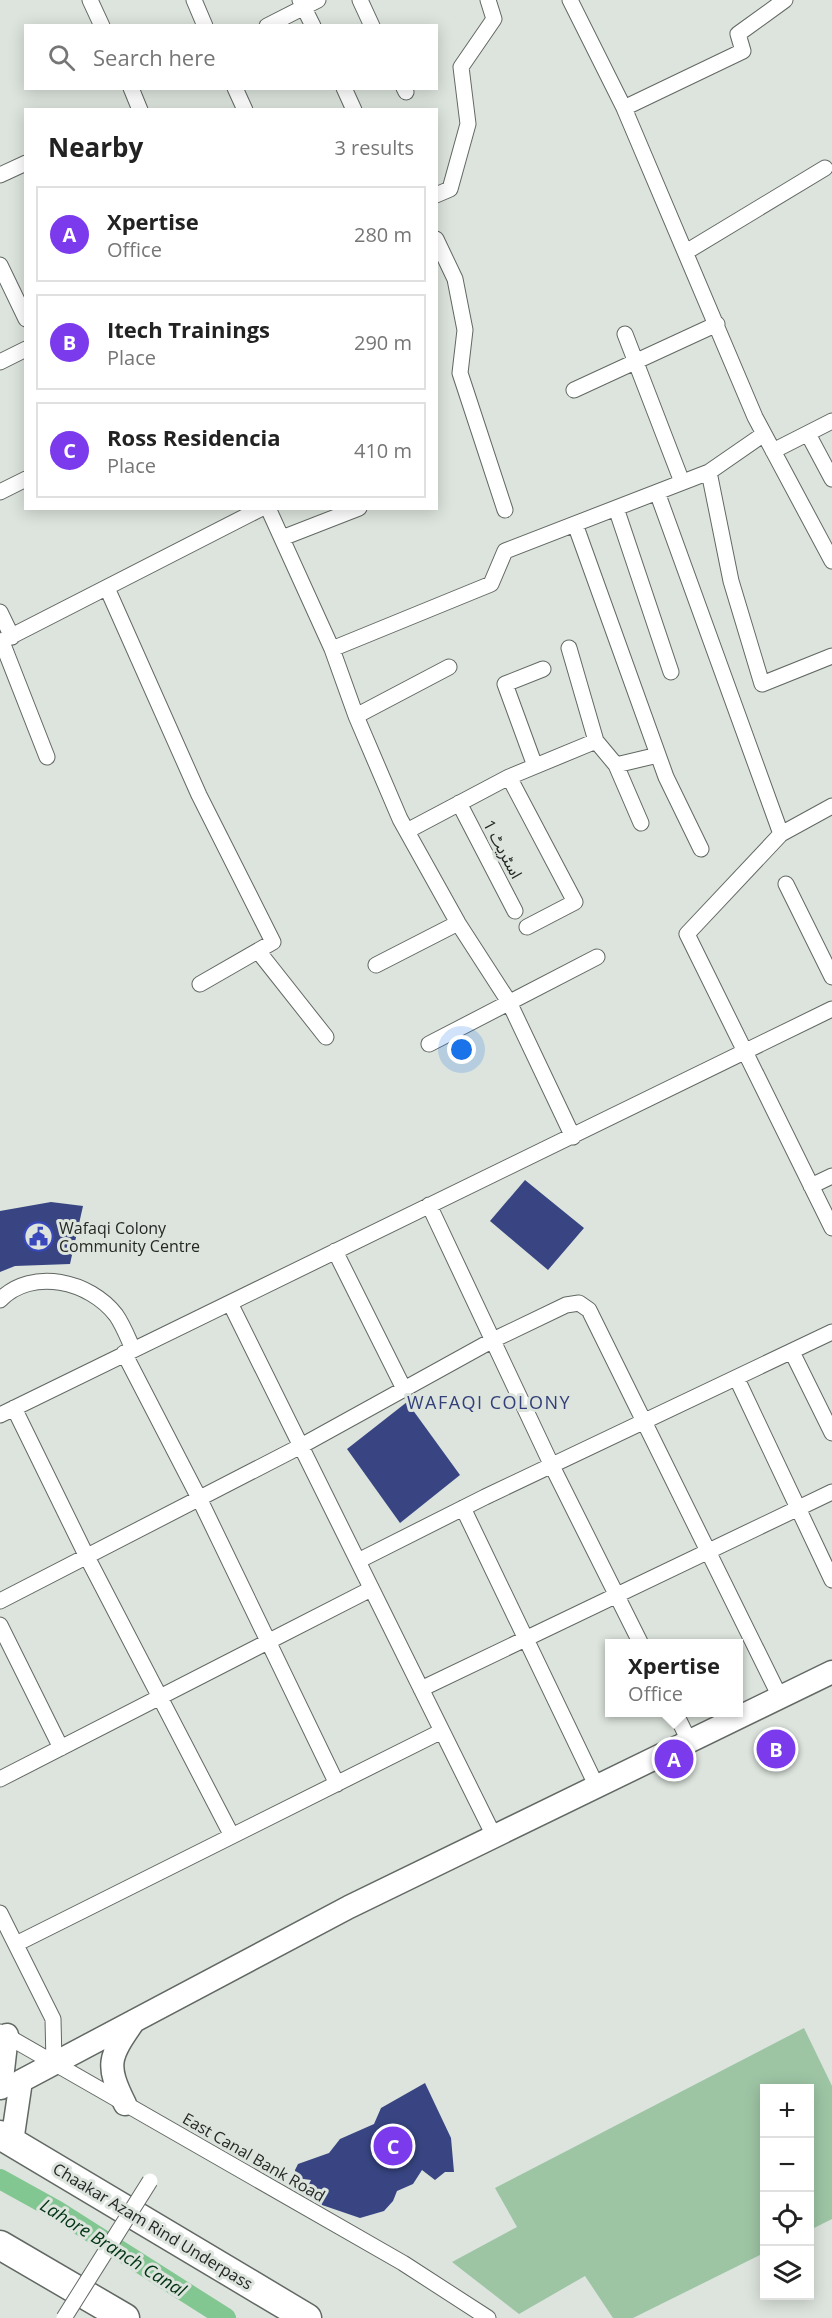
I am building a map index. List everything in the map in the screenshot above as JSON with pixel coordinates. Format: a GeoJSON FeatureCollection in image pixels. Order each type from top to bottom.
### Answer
{"type":"FeatureCollection","features":[{"type":"Feature","properties":{"kind":"highway","name":"Chaakar Azam Rind Underpass"},"geometry":{"type":"LineString","coordinates":[[6,2138],[307,2318]]}},
{"type":"Feature","properties":{"kind":"highway"},"geometry":{"type":"LineString","coordinates":[[0,2245],[125,2318]]}},
{"type":"Feature","properties":{"kind":"street"},"geometry":{"type":"LineString","coordinates":[[90,0],[101,24]]}},
{"type":"Feature","properties":{"kind":"street"},"geometry":{"type":"LineString","coordinates":[[194,0],[204,24]]}},
{"type":"Feature","properties":{"kind":"street"},"geometry":{"type":"LineString","coordinates":[[360,0],[371,24]]}},
{"type":"Feature","properties":{"kind":"street"},"geometry":{"type":"LineString","coordinates":[[438,194],[450,189],[468,124],[461,67],[494,19],[488,0]]}},
{"type":"Feature","properties":{"kind":"street"},"geometry":{"type":"LineString","coordinates":[[570,0],[624,108],[764,434],[832,561]]}},
{"type":"Feature","properties":{"kind":"street"},"geometry":{"type":"LineString","coordinates":[[624,108],[743,51],[738,34],[785,0]]}},
{"type":"Feature","properties":{"kind":"street"},"geometry":{"type":"LineString","coordinates":[[270,24],[307,2],[312,24]]}},
{"type":"Feature","properties":{"kind":"street"},"geometry":{"type":"LineString","coordinates":[[132,90],[139,108]]}},
{"type":"Feature","properties":{"kind":"street"},"geometry":{"type":"LineString","coordinates":[[236,90],[243,108]]}},
{"type":"Feature","properties":{"kind":"street"},"geometry":{"type":"LineString","coordinates":[[345,90],[353,108]]}},
{"type":"Feature","properties":{"kind":"street"},"geometry":{"type":"LineString","coordinates":[[0,175],[24,164]]}},
{"type":"Feature","properties":{"kind":"street"},"geometry":{"type":"LineString","coordinates":[[686,252],[825,168]]}},
{"type":"Feature","properties":{"kind":"street"},"geometry":{"type":"LineString","coordinates":[[438,244],[455,279],[465,330],[460,373],[505,510]]}},
{"type":"Feature","properties":{"kind":"street"},"geometry":{"type":"LineString","coordinates":[[0,265],[24,315]]}},
{"type":"Feature","properties":{"kind":"street"},"geometry":{"type":"LineString","coordinates":[[574,390],[717,324]]}},
{"type":"Feature","properties":{"kind":"street"},"geometry":{"type":"LineString","coordinates":[[625,334],[682,482]]}},
{"type":"Feature","properties":{"kind":"street"},"geometry":{"type":"LineString","coordinates":[[0,362],[24,350]]}},
{"type":"Feature","properties":{"kind":"street"},"geometry":{"type":"LineString","coordinates":[[773,451],[832,421]]}},
{"type":"Feature","properties":{"kind":"street"},"geometry":{"type":"LineString","coordinates":[[332,649],[491,584],[505,551],[710,472],[764,434]]}},
{"type":"Feature","properties":{"kind":"street"},"geometry":{"type":"LineString","coordinates":[[808,434],[832,479]]}},
{"type":"Feature","properties":{"kind":"street"},"geometry":{"type":"LineString","coordinates":[[710,472],[731,581],[762,684],[832,656]]}},
{"type":"Feature","properties":{"kind":"street"},"geometry":{"type":"LineString","coordinates":[[0,492],[24,480]]}},
{"type":"Feature","properties":{"kind":"street"},"geometry":{"type":"LineString","coordinates":[[657,492],[781,834]]}},
{"type":"Feature","properties":{"kind":"street"},"geometry":{"type":"LineString","coordinates":[[616,508],[671,672]]}},
{"type":"Feature","properties":{"kind":"street"},"geometry":{"type":"LineString","coordinates":[[5,640],[258,510]]}},
{"type":"Feature","properties":{"kind":"street"},"geometry":{"type":"LineString","coordinates":[[269,510],[332,649],[356,716],[407,831],[458,923],[509,1002],[573,1137]]}},
{"type":"Feature","properties":{"kind":"street"},"geometry":{"type":"LineString","coordinates":[[282,538],[354,510]]}},
{"type":"Feature","properties":{"kind":"street"},"geometry":{"type":"LineString","coordinates":[[575,524],[658,755],[701,849]]}},
{"type":"Feature","properties":{"kind":"street"},"geometry":{"type":"LineString","coordinates":[[107,588],[199,795],[273,942],[201,984]]}},
{"type":"Feature","properties":{"kind":"street"},"geometry":{"type":"LineString","coordinates":[[0,612],[5,640],[47,757]]}},
{"type":"Feature","properties":{"kind":"street"},"geometry":{"type":"LineString","coordinates":[[568,648],[596,741],[616,765],[641,823]]}},
{"type":"Feature","properties":{"kind":"street"},"geometry":{"type":"LineString","coordinates":[[356,716],[449,667]]}},
{"type":"Feature","properties":{"kind":"street"},"geometry":{"type":"LineString","coordinates":[[535,766],[506,684],[543,669]]}},
{"type":"Feature","properties":{"kind":"street"},"geometry":{"type":"LineString","coordinates":[[407,831],[509,777],[596,741]]}},
{"type":"Feature","properties":{"kind":"street"},"geometry":{"type":"LineString","coordinates":[[616,765],[658,755]]}},
{"type":"Feature","properties":{"kind":"street"},"geometry":{"type":"LineString","coordinates":[[509,777],[575,902],[527,927]]}},
{"type":"Feature","properties":{"kind":"street","name":"اسٹریٹ 1"},"geometry":{"type":"LineString","coordinates":[[459,803],[515,911]]}},
{"type":"Feature","properties":{"kind":"street"},"geometry":{"type":"LineString","coordinates":[[832,806],[781,834],[687,934],[832,1228]]}},
{"type":"Feature","properties":{"kind":"street"},"geometry":{"type":"LineString","coordinates":[[786,884],[832,977]]}},
{"type":"Feature","properties":{"kind":"street"},"geometry":{"type":"LineString","coordinates":[[376,964],[458,923]]}},
{"type":"Feature","properties":{"kind":"street"},"geometry":{"type":"LineString","coordinates":[[258,951],[327,1037]]}},
{"type":"Feature","properties":{"kind":"street"},"geometry":{"type":"LineString","coordinates":[[429,1044],[597,957]]}},
{"type":"Feature","properties":{"kind":"street"},"geometry":{"type":"LineString","coordinates":[[232,1836],[86,1555],[7,1412],[832,1009]]}},
{"type":"Feature","properties":{"kind":"street"},"geometry":{"type":"LineString","coordinates":[[812,1186],[832,1176]]}},
{"type":"Feature","properties":{"kind":"street"},"geometry":{"type":"LineString","coordinates":[[429,1205],[552,1466],[639,1639]]}},
{"type":"Feature","properties":{"kind":"street"},"geometry":{"type":"LineString","coordinates":[[335,1251],[404,1389]]}},
{"type":"Feature","properties":{"kind":"street"},"geometry":{"type":"LineString","coordinates":[[0,1300],[9,1291],[36,1281],[70,1283],[97,1296],[116,1316],[129,1351],[337,1784]]}},
{"type":"Feature","properties":{"kind":"street"},"geometry":{"type":"LineString","coordinates":[[230,1303],[494,1836]]}},
{"type":"Feature","properties":{"kind":"street"},"geometry":{"type":"LineString","coordinates":[[0,1601],[301,1446],[493,1340],[566,1305],[579,1303],[589,1310],[710,1551],[780,1697]]}},
{"type":"Feature","properties":{"kind":"street"},"geometry":{"type":"LineString","coordinates":[[358,1561],[463,1508],[832,1332]]}},
{"type":"Feature","properties":{"kind":"street"},"geometry":{"type":"LineString","coordinates":[[792,1352],[832,1433]]}},
{"type":"Feature","properties":{"kind":"street"},"geometry":{"type":"LineString","coordinates":[[737,1379],[832,1580]]}},
{"type":"Feature","properties":{"kind":"street"},"geometry":{"type":"LineString","coordinates":[[421,1689],[832,1492]]}},
{"type":"Feature","properties":{"kind":"street"},"geometry":{"type":"LineString","coordinates":[[463,1508],[597,1787]]}},
{"type":"Feature","properties":{"kind":"street"},"geometry":{"type":"LineString","coordinates":[[0,1779],[371,1589]]}},
{"type":"Feature","properties":{"kind":"street"},"geometry":{"type":"LineString","coordinates":[[0,1625],[61,1748]]}},
{"type":"Feature","properties":{"kind":"street"},"geometry":{"type":"LineString","coordinates":[[743,1715],[832,1672]]}},
{"type":"Feature","properties":{"kind":"street"},"geometry":{"type":"LineString","coordinates":[[677,1717],[688,1741]]}},
{"type":"Feature","properties":{"kind":"street"},"geometry":{"type":"LineString","coordinates":[[7,2086],[349,1907],[738,1717]]}},
{"type":"Feature","properties":{"kind":"street"},"geometry":{"type":"LineString","coordinates":[[15,1944],[442,1731]]}},
{"type":"Feature","properties":{"kind":"street"},"geometry":{"type":"LineString","coordinates":[[0,1913],[53,2019],[54,2063]]}},
{"type":"Feature","properties":{"kind":"street"},"geometry":{"type":"LineString","coordinates":[[125,2104],[112,2078],[114,2054],[135,2020]]}},
{"type":"Feature","properties":{"kind":"street"},"geometry":{"type":"LineString","coordinates":[[3,2033],[7,2086],[6,2138]]}},
{"type":"Feature","properties":{"kind":"street","name":"East Canal Bank Road"},"geometry":{"type":"LineString","coordinates":[[3,2033],[403,2263],[488,2318]]}},
{"type":"Feature","properties":{"kind":"street"},"geometry":{"type":"LineString","coordinates":[[64,2318],[150,2181]]}},
{"type":"Feature","properties":{"kind":"green space"},"geometry":{"type":"Polygon","coordinates":[[[804,2028],[832,2086],[832,2219],[814,2228],[814,2084],[760,2084],[760,2255],[633,2318],[613,2318],[585,2276],[519,2314],[452,2262],[517,2227],[495,2188],[804,2028]]]}},
{"type":"Feature","properties":{"kind":"building"},"geometry":{"type":"Polygon","coordinates":[[[525,1180],[584,1228],[548,1270],[490,1221],[525,1180]]]}},
{"type":"Feature","properties":{"kind":"building","name":"Wafaqi Colony Community Centre"},"geometry":{"type":"Polygon","coordinates":[[[51,1202],[83,1206],[70,1264],[15,1266],[0,1272],[0,1211],[51,1202]]]}},
{"type":"Feature","properties":{"kind":"building"},"geometry":{"type":"Polygon","coordinates":[[[407,1402],[460,1475],[400,1523],[347,1449],[407,1402]]]}},
{"type":"Feature","properties":{"kind":"building"},"geometry":{"type":"Polygon","coordinates":[[[425,2083],[451,2138],[454,2172],[445,2172],[435,2180],[422,2170],[413,2184],[397,2191],[393,2201],[384,2211],[360,2218],[322,2205],[316,2188],[308,2186],[311,2180],[296,2178],[295,2170],[298,2164],[329,2153],[340,2139],[374,2124],[381,2108],[425,2083]]]}},
{"type":"Feature","properties":{"kind":"waterway","name":"Lahore Branch Canal"},"geometry":{"type":"LineString","coordinates":[[0,2179],[56,2210],[226,2318]]}},
{"type":"Feature","properties":{"kind":"place","name":"Wafaqi Colony Community Centre"},"geometry":{"type":"Point","coordinates":[38,1237]}},
{"type":"Feature","properties":{"kind":"place","name":"Itech Trainings"},"geometry":{"type":"Point","coordinates":[776,1749]}},
{"type":"Feature","properties":{"kind":"place","name":"Xpertise"},"geometry":{"type":"Point","coordinates":[674,1759]}},
{"type":"Feature","properties":{"kind":"place","name":"Ross Residencia"},"geometry":{"type":"Point","coordinates":[393,2146]}},
{"type":"Feature","properties":{"kind":"district","name":"WAFAQI COLONY"},"geometry":{"type":"Point","coordinates":[489,1403]}}]}
